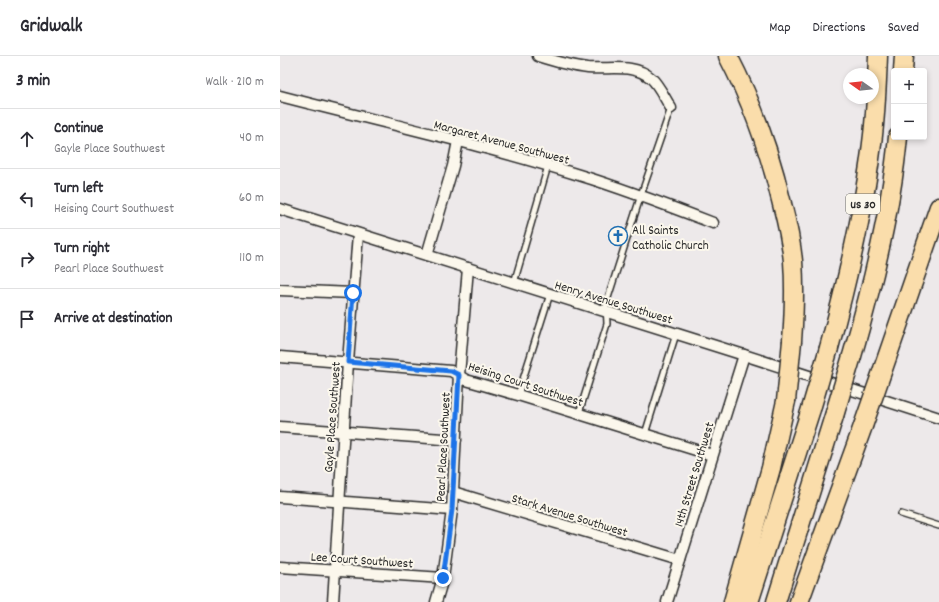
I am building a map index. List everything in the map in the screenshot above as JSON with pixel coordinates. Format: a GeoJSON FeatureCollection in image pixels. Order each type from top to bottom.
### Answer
{"type":"FeatureCollection","features":[{"type":"Feature","properties":{"kind":"highway"},"geometry":{"type":"LineString","coordinates":[[728,56],[760,127],[776,179],[787,223],[793,261],[794,290],[792,341],[786,401],[771,468],[733,602]]}},
{"type":"Feature","properties":{"kind":"highway"},"geometry":{"type":"LineString","coordinates":[[873,56],[876,107]]}},
{"type":"Feature","properties":{"kind":"highway","name":"US 30"},"geometry":{"type":"LineString","coordinates":[[749,602],[811,409],[847,282],[858,232],[866,183],[876,107],[878,56]]}},
{"type":"Feature","properties":{"kind":"highway"},"geometry":{"type":"LineString","coordinates":[[903,68],[904,56]]}},
{"type":"Feature","properties":{"kind":"highway","name":"US 30"},"geometry":{"type":"LineString","coordinates":[[776,602],[834,416],[872,284],[885,223],[898,140]]}},
{"type":"Feature","properties":{"kind":"highway"},"geometry":{"type":"LineString","coordinates":[[799,602],[939,208]]}},
{"type":"Feature","properties":{"kind":"street"},"geometry":{"type":"LineString","coordinates":[[538,56],[561,63],[589,68],[631,69],[638,71],[645,74],[655,82],[671,108]]}},
{"type":"Feature","properties":{"kind":"street","name":"Margaret Avenue Southwest"},"geometry":{"type":"LineString","coordinates":[[280,96],[548,166],[641,195],[714,223]]}},
{"type":"Feature","properties":{"kind":"street"},"geometry":{"type":"LineString","coordinates":[[427,255],[453,166],[458,142]]}},
{"type":"Feature","properties":{"kind":"street","name":"Henry Avenue Southwest"},"geometry":{"type":"LineString","coordinates":[[280,209],[744,354],[939,418]]}},
{"type":"Feature","properties":{"kind":"street","name":"Gayle Place Southwest"},"geometry":{"type":"LineString","coordinates":[[333,602],[348,362],[358,234]]}},
{"type":"Feature","properties":{"kind":"street","name":"Pearl Place Southwest"},"geometry":{"type":"LineString","coordinates":[[439,601],[452,510],[459,375],[468,268]]}},
{"type":"Feature","properties":{"kind":"street"},"geometry":{"type":"LineString","coordinates":[[280,290],[353,293]]}},
{"type":"Feature","properties":{"kind":"street","name":"14th Street Southwest"},"geometry":{"type":"LineString","coordinates":[[667,602],[744,354]]}},
{"type":"Feature","properties":{"kind":"street","name":"Heising Court Southwest"},"geometry":{"type":"LineString","coordinates":[[280,357],[451,371],[466,380],[518,394],[712,455]]}},
{"type":"Feature","properties":{"kind":"street"},"geometry":{"type":"LineString","coordinates":[[280,427],[456,440]]}},
{"type":"Feature","properties":{"kind":"street","name":"Stark Avenue Southwest"},"geometry":{"type":"LineString","coordinates":[[453,492],[680,560]]}},
{"type":"Feature","properties":{"kind":"street"},"geometry":{"type":"LineString","coordinates":[[280,497],[452,510]]}},
{"type":"Feature","properties":{"kind":"street","name":"Lee Court Southwest"},"geometry":{"type":"LineString","coordinates":[[280,567],[443,578]]}},
{"type":"Feature","properties":{"kind":"lane"},"geometry":{"type":"LineString","coordinates":[[579,414],[607,324],[606,304],[671,108]]}},
{"type":"Feature","properties":{"kind":"lane"},"geometry":{"type":"LineString","coordinates":[[514,282],[548,166]]}},
{"type":"Feature","properties":{"kind":"lane"},"geometry":{"type":"LineString","coordinates":[[518,394],[550,294]]}},
{"type":"Feature","properties":{"kind":"lane"},"geometry":{"type":"LineString","coordinates":[[644,434],[676,334]]}},
{"type":"Feature","properties":{"kind":"lane"},"geometry":{"type":"LineString","coordinates":[[901,514],[939,526]]}},
{"type":"Feature","properties":{"kind":"place","name":"All Saints Catholic Church"},"geometry":{"type":"Point","coordinates":[618,236]}},
{"type":"Feature","properties":{"kind":"route"},"geometry":{"type":"LineString","coordinates":[[353,293],[348,362],[451,371],[459,375],[452,510],[443,578]]}}]}
